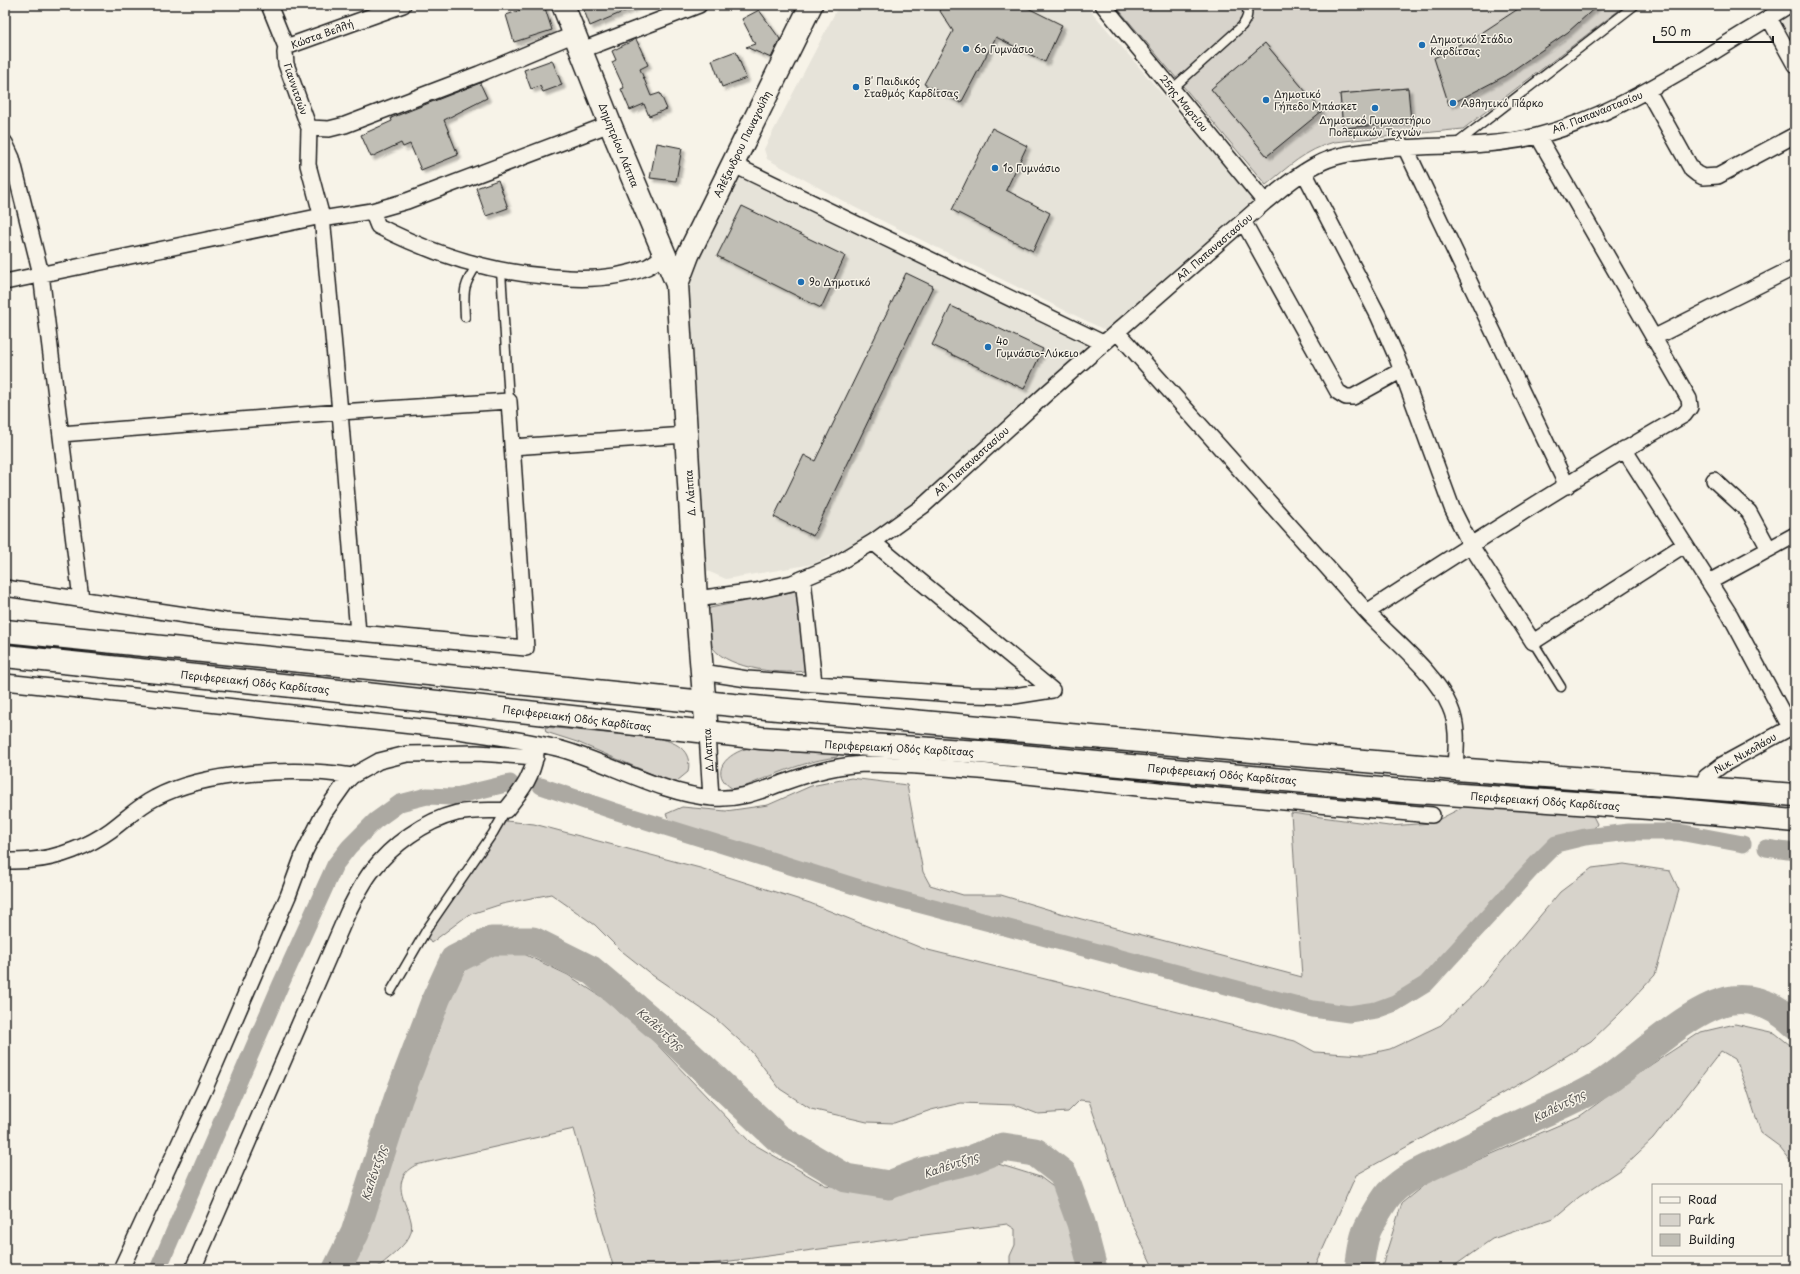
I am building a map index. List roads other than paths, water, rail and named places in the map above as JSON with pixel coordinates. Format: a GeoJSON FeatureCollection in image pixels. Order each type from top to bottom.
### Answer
{"type":"FeatureCollection","features":[{"type":"Feature","properties":{"kind":"main road","name":"Δημητρίου Λάππα"},"geometry":{"type":"LineString","coordinates":[[563,5],[610,124],[677,284]]}},
{"type":"Feature","properties":{"kind":"main road","name":"Αλέξανδρου Παναγούλη"},"geometry":{"type":"LineString","coordinates":[[677,284],[688,255],[810,5]]}},
{"type":"Feature","properties":{"kind":"main road","name":"Δ. Λάππα"},"geometry":{"type":"LineString","coordinates":[[677,284],[696,599],[705,703]]}},
{"type":"Feature","properties":{"kind":"main road"},"geometry":{"type":"LineString","coordinates":[[5,631],[705,703],[1455,769],[1795,795]]}},
{"type":"Feature","properties":{"kind":"main road","name":"Περιφερειακή Οδός Καρδίτσας"},"geometry":{"type":"LineString","coordinates":[[5,656],[313,688],[707,733],[816,743],[979,752],[1403,791],[1678,810],[1795,821]]}},
{"type":"Feature","properties":{"kind":"main road","name":"Δ.Λαππα"},"geometry":{"type":"LineString","coordinates":[[705,703],[707,733]]}},
{"type":"Feature","properties":{"kind":"street","name":"Γιαννιτσών"},"geometry":{"type":"LineString","coordinates":[[269,5],[286,48],[286,64],[309,128]]}},
{"type":"Feature","properties":{"kind":"street","name":"Κώστα Βελλή"},"geometry":{"type":"LineString","coordinates":[[286,48],[403,5]]}},
{"type":"Feature","properties":{"kind":"street"},"geometry":{"type":"LineString","coordinates":[[358,633],[322,216],[308,165],[309,128],[329,129],[345,125],[479,74],[699,5]]}},
{"type":"Feature","properties":{"kind":"street","name":"25ης Μαρτίου"},"geometry":{"type":"LineString","coordinates":[[1103,5],[1265,202]]}},
{"type":"Feature","properties":{"kind":"street","name":"Αλ. Παπαναστασίου"},"geometry":{"type":"LineString","coordinates":[[696,599],[756,591],[803,579],[833,566],[873,542],[922,506],[1103,343],[1265,202],[1304,172],[1323,162],[1340,156],[1405,147],[1502,144],[1538,136],[1592,117],[1648,91],[1789,5]]}},
{"type":"Feature","properties":{"kind":"street"},"geometry":{"type":"LineString","coordinates":[[1769,18],[1795,66]]}},
{"type":"Feature","properties":{"kind":"street"},"geometry":{"type":"LineString","coordinates":[[1648,91],[1692,170],[1703,177],[1714,178],[1728,172],[1795,135]]}},
{"type":"Feature","properties":{"kind":"street"},"geometry":{"type":"LineString","coordinates":[[5,282],[322,216],[328,218],[372,211],[418,198],[610,124]]}},
{"type":"Feature","properties":{"kind":"street"},"geometry":{"type":"LineString","coordinates":[[1367,612],[1470,544],[1567,486],[1624,449],[1684,415],[1690,406],[1689,399],[1655,337],[1538,136]]}},
{"type":"Feature","properties":{"kind":"street"},"geometry":{"type":"LineString","coordinates":[[5,143],[12,158],[41,274],[81,599]]}},
{"type":"Feature","properties":{"kind":"street"},"geometry":{"type":"LineString","coordinates":[[1405,147],[1567,486]]}},
{"type":"Feature","properties":{"kind":"street"},"geometry":{"type":"LineString","coordinates":[[732,164],[1103,343]]}},
{"type":"Feature","properties":{"kind":"street"},"geometry":{"type":"LineString","coordinates":[[1304,172],[1378,316],[1402,370],[1452,508],[1470,544],[1533,642],[1684,544]]}},
{"type":"Feature","properties":{"kind":"street"},"geometry":{"type":"LineString","coordinates":[[372,211],[378,226],[433,252],[477,266],[501,271],[578,279],[597,278],[634,272],[665,256]]}},
{"type":"Feature","properties":{"kind":"street"},"geometry":{"type":"LineString","coordinates":[[1243,222],[1338,392],[1346,397],[1353,397],[1402,370]]}},
{"type":"Feature","properties":{"kind":"street"},"geometry":{"type":"LineString","coordinates":[[1655,337],[1795,267]]}},
{"type":"Feature","properties":{"kind":"street"},"geometry":{"type":"LineString","coordinates":[[1117,332],[1367,612],[1436,684],[1450,706],[1456,726],[1457,740],[1455,769]]}},
{"type":"Feature","properties":{"kind":"street"},"geometry":{"type":"LineString","coordinates":[[5,588],[225,621],[526,648],[509,401],[340,412],[61,434]]}},
{"type":"Feature","properties":{"kind":"street"},"geometry":{"type":"LineString","coordinates":[[512,447],[686,435]]}},
{"type":"Feature","properties":{"kind":"street"},"geometry":{"type":"LineString","coordinates":[[1624,449],[1709,582],[1792,726]]}},
{"type":"Feature","properties":{"kind":"street"},"geometry":{"type":"LineString","coordinates":[[1714,480],[1749,512],[1769,549]]}},
{"type":"Feature","properties":{"kind":"street"},"geometry":{"type":"LineString","coordinates":[[1709,582],[1795,535]]}},
{"type":"Feature","properties":{"kind":"street"},"geometry":{"type":"LineString","coordinates":[[702,672],[747,679],[968,695],[1014,696],[1052,690],[873,542]]}},
{"type":"Feature","properties":{"kind":"street"},"geometry":{"type":"LineString","coordinates":[[803,579],[814,683]]}},
{"type":"Feature","properties":{"kind":"street"},"geometry":{"type":"LineString","coordinates":[[5,682],[458,731],[537,750]]}},
{"type":"Feature","properties":{"kind":"street","name":"Νικ. Νικολάου"},"geometry":{"type":"LineString","coordinates":[[1702,787],[1706,777],[1722,765],[1792,726]]}},
{"type":"Feature","properties":{"kind":"street","name":"Δ.Λαππα"},"geometry":{"type":"LineString","coordinates":[[707,733],[711,798]]}},
{"type":"Feature","properties":{"kind":"street"},"geometry":{"type":"LineString","coordinates":[[121,1269],[208,1081],[288,896],[304,853],[331,801],[352,776],[379,761],[407,754],[477,753],[560,749],[646,781],[711,798],[736,798],[752,794],[796,778],[836,767],[863,764],[890,765],[967,770],[1193,794],[1432,815]]}},
{"type":"Feature","properties":{"kind":"street"},"geometry":{"type":"LineString","coordinates":[[193,1269],[348,912],[371,873],[403,840],[421,828],[441,818],[471,811],[506,810],[528,781],[537,750]]}},
{"type":"Feature","properties":{"kind":"street"},"geometry":{"type":"LineString","coordinates":[[5,861],[50,858],[81,847],[97,840],[144,803],[184,785],[252,774],[319,772],[352,776]]}},
{"type":"Feature","properties":{"kind":"lane"},"geometry":{"type":"LineString","coordinates":[[1172,89],[1242,26],[1247,19],[1248,11],[1246,5]]}},
{"type":"Feature","properties":{"kind":"lane"},"geometry":{"type":"LineString","coordinates":[[1453,146],[1634,5]]}},
{"type":"Feature","properties":{"kind":"lane"},"geometry":{"type":"LineString","coordinates":[[465,317],[465,284],[477,266]]}},
{"type":"Feature","properties":{"kind":"lane"},"geometry":{"type":"LineString","coordinates":[[501,271],[509,401]]}},
{"type":"Feature","properties":{"kind":"lane"},"geometry":{"type":"LineString","coordinates":[[1533,642],[1560,687]]}},
{"type":"Feature","properties":{"kind":"lane"},"geometry":{"type":"LineString","coordinates":[[390,991],[427,929],[493,833],[506,810]]}},
{"type":"Feature","properties":{"kind":"waterway"},"geometry":{"type":"LineString","coordinates":[[158,1269],[280,986],[335,865],[349,847],[375,821],[400,803],[427,796],[452,797],[510,783]]}},
{"type":"Feature","properties":{"kind":"waterway"},"geometry":{"type":"LineString","coordinates":[[541,786],[614,811],[873,892],[1313,1009],[1349,1014],[1376,1010],[1395,1003],[1426,984],[1556,844],[1585,837],[1629,832],[1679,832],[1743,844]]}},
{"type":"Feature","properties":{"kind":"waterway"},"geometry":{"type":"LineString","coordinates":[[1766,848],[1795,852]]}},
{"type":"Feature","properties":{"kind":"waterway","name":"Καλέντζης"},"geometry":{"type":"LineString","coordinates":[[337,1269],[355,1233],[398,1099],[436,999],[454,960],[491,941],[533,941],[591,970],[669,1036],[778,1138],[846,1178],[889,1185],[925,1171],[968,1161],[1003,1147],[1035,1152],[1063,1174],[1081,1223],[1093,1269]]}},
{"type":"Feature","properties":{"kind":"waterway","name":"Καλέντζης"},"geometry":{"type":"LineString","coordinates":[[1359,1269],[1366,1233],[1370,1225],[1389,1194],[1403,1182],[1428,1168],[1569,1102],[1597,1087],[1667,1034],[1700,1012],[1716,1004],[1732,1000],[1750,1000],[1766,1005],[1782,1013],[1795,1024]]}},
{"type":"Feature","properties":{"kind":"place","name":"Δημοτικό Στάδιο Καρδίτσας"},"geometry":{"type":"Point","coordinates":[1422,45]}},
{"type":"Feature","properties":{"kind":"place","name":"6ο Γυμνάσιο"},"geometry":{"type":"Point","coordinates":[966,49]}},
{"type":"Feature","properties":{"kind":"place","name":"Β' Παιδικός Σταθμός Καρδίτσας"},"geometry":{"type":"Point","coordinates":[856,87]}},
{"type":"Feature","properties":{"kind":"place","name":"Δημοτικό Γήπεδο Μπάσκετ"},"geometry":{"type":"Point","coordinates":[1266,100]}},
{"type":"Feature","properties":{"kind":"place","name":"Αθλητικό Πάρκο"},"geometry":{"type":"Point","coordinates":[1453,103]}},
{"type":"Feature","properties":{"kind":"place","name":"Δημοτικό Γυμναστήριο Πολεμικών Τεχνών"},"geometry":{"type":"Point","coordinates":[1375,108]}},
{"type":"Feature","properties":{"kind":"place","name":"1ο Γυμνάσιο"},"geometry":{"type":"Point","coordinates":[995,168]}},
{"type":"Feature","properties":{"kind":"place","name":"9ο Δημοτικό"},"geometry":{"type":"Point","coordinates":[801,282]}},
{"type":"Feature","properties":{"kind":"place","name":"4ο Γυμνάσιο-Λύκειο"},"geometry":{"type":"Point","coordinates":[988,347]}}]}
